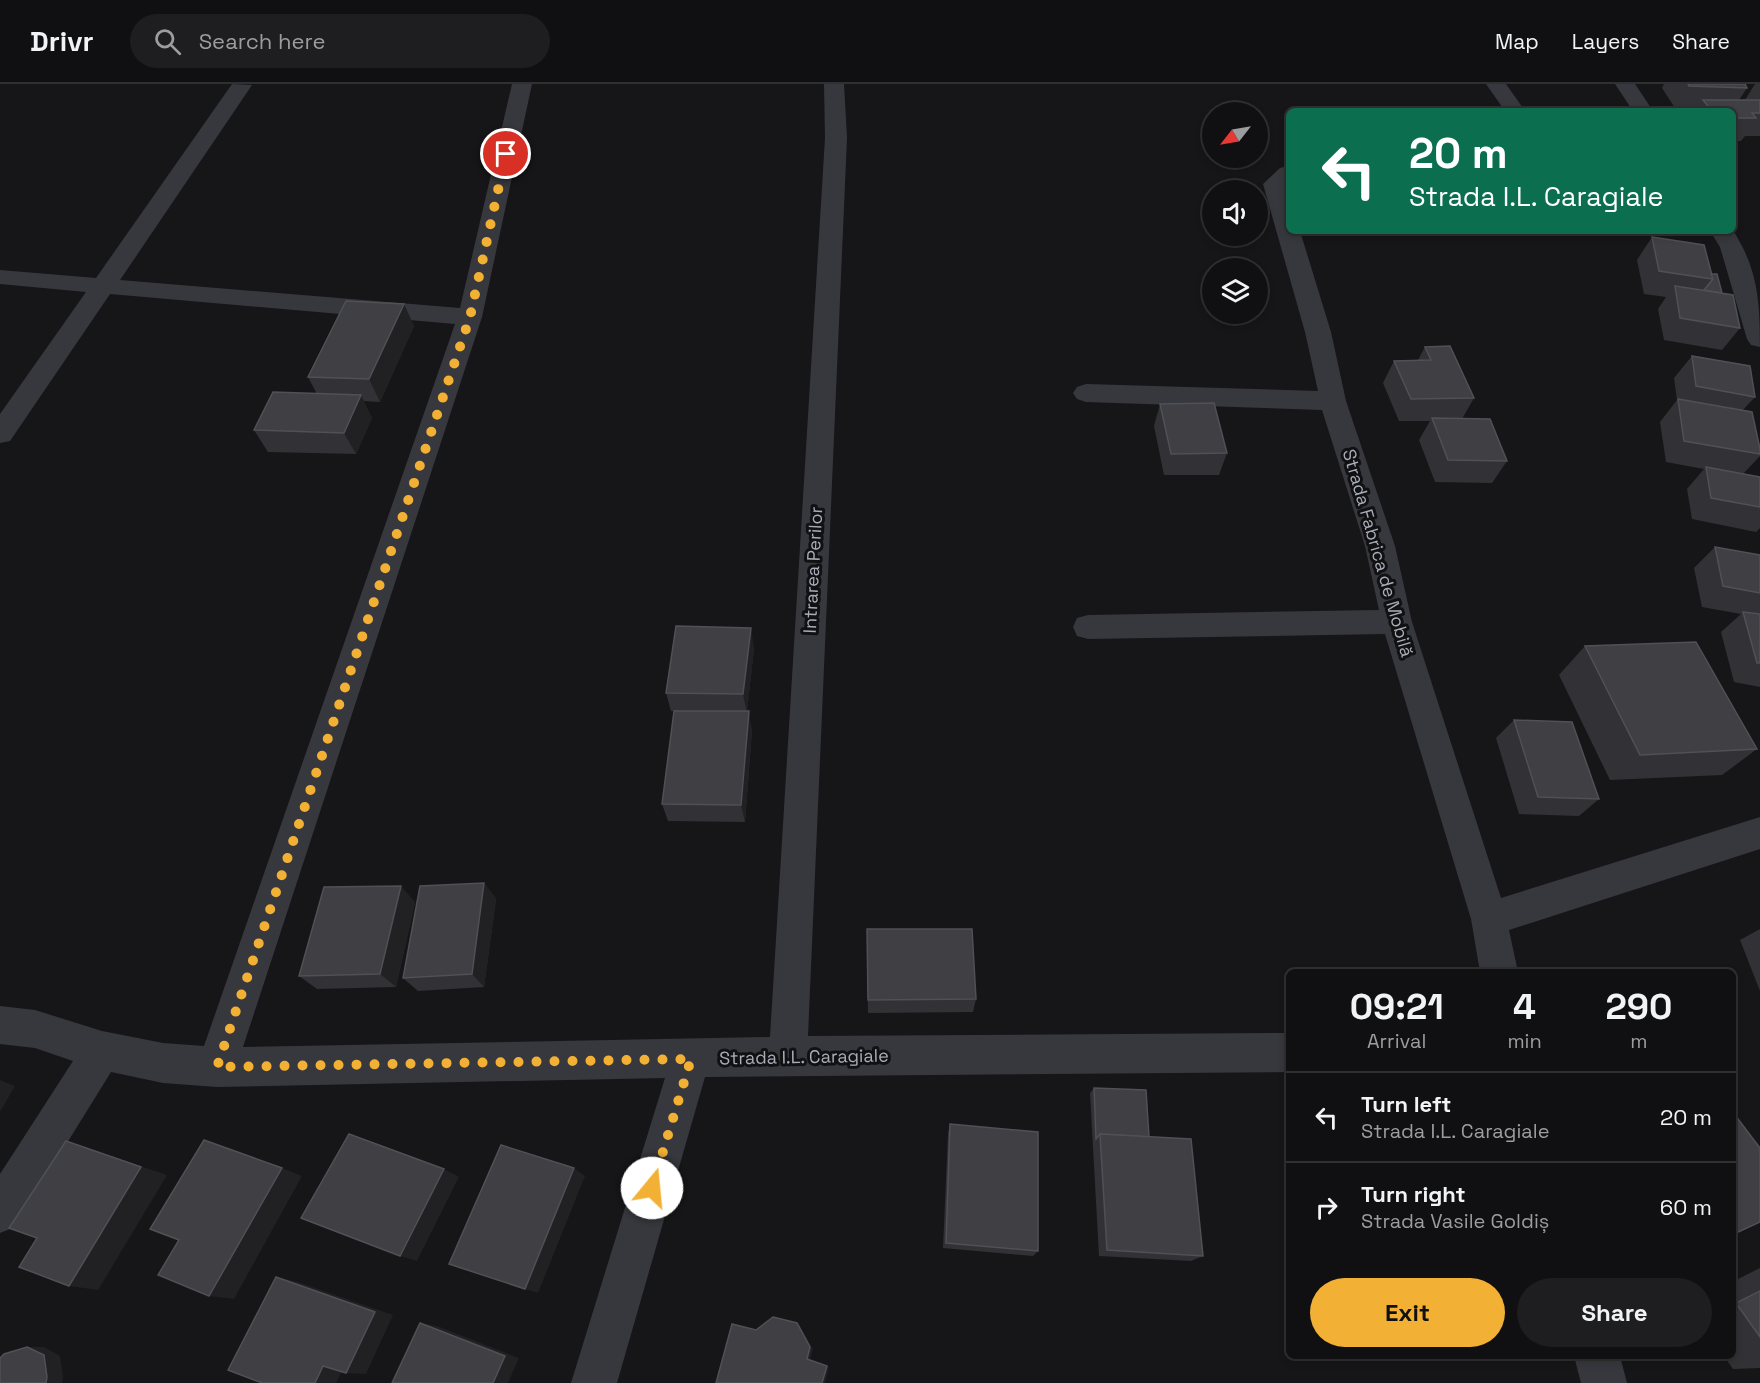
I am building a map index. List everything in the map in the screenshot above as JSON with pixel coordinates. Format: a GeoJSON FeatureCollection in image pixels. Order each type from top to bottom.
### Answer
{"type":"FeatureCollection","features":[{"type":"Feature","properties":{"kind":"street"},"geometry":{"type":"LineString","coordinates":[[217,1067],[470,317],[522,84]]}},
{"type":"Feature","properties":{"kind":"street","name":"Intrarea Perilor"},"geometry":{"type":"LineString","coordinates":[[788,1056],[836,138],[834,84]]}},
{"type":"Feature","properties":{"kind":"street"},"geometry":{"type":"LineString","coordinates":[[1496,84],[1513,108]]}},
{"type":"Feature","properties":{"kind":"street"},"geometry":{"type":"LineString","coordinates":[[1625,84],[1641,108]]}},
{"type":"Feature","properties":{"kind":"street"},"geometry":{"type":"LineString","coordinates":[[0,434],[242,85]]}},
{"type":"Feature","properties":{"kind":"street","name":"Strada Fabrica de Mobilă"},"geometry":{"type":"LineString","coordinates":[[1281,179],[1286,200]]}},
{"type":"Feature","properties":{"kind":"street","name":"Strada Fabrica de Mobilă"},"geometry":{"type":"LineString","coordinates":[[1294,234],[1333,400],[1380,546],[1397,622],[1489,919],[1498,969]]}},
{"type":"Feature","properties":{"kind":"street"},"geometry":{"type":"LineString","coordinates":[[1724,234],[1732,247],[1760,339]]}},
{"type":"Feature","properties":{"kind":"street"},"geometry":{"type":"LineString","coordinates":[[0,277],[470,317]]}},
{"type":"Feature","properties":{"kind":"street"},"geometry":{"type":"LineString","coordinates":[[1086,393],[1333,400]]}},
{"type":"Feature","properties":{"kind":"street"},"geometry":{"type":"LineString","coordinates":[[1088,627],[1397,622]]}},
{"type":"Feature","properties":{"kind":"street"},"geometry":{"type":"LineString","coordinates":[[1489,919],[1760,832]]}},
{"type":"Feature","properties":{"kind":"street","name":"Strada I.L. Caragiale"},"geometry":{"type":"LineString","coordinates":[[0,1025],[35,1029],[102,1051],[163,1063],[217,1067],[788,1056],[1286,1053]]}},
{"type":"Feature","properties":{"kind":"street"},"geometry":{"type":"LineString","coordinates":[[0,1212],[102,1051]]}},
{"type":"Feature","properties":{"kind":"street"},"geometry":{"type":"LineString","coordinates":[[594,1383],[691,1059]]}},
{"type":"Feature","properties":{"kind":"street"},"geometry":{"type":"LineString","coordinates":[[1598,1359],[1604,1383]]}},
{"type":"Feature","properties":{"kind":"building"},"geometry":{"type":"Polygon","coordinates":[[[1688,84],[1745,84],[1747,88],[1689,86],[1688,84]]]}},
{"type":"Feature","properties":{"kind":"building"},"geometry":{"type":"Polygon","coordinates":[[[1703,100],[1760,100],[1760,113],[1752,113],[1756,118],[1736,118],[1736,108],[1710,108],[1703,100]]]}},
{"type":"Feature","properties":{"kind":"building"},"geometry":{"type":"Polygon","coordinates":[[[1652,237],[1704,245],[1713,279],[1659,271],[1652,237]]]}},
{"type":"Feature","properties":{"kind":"building"},"geometry":{"type":"Polygon","coordinates":[[[1711,274],[1717,274],[1722,293],[1704,290],[1713,279],[1711,274]]]}},
{"type":"Feature","properties":{"kind":"building"},"geometry":{"type":"Polygon","coordinates":[[[1675,286],[1733,295],[1740,328],[1680,318],[1675,286]]]}},
{"type":"Feature","properties":{"kind":"building"},"geometry":{"type":"Polygon","coordinates":[[[346,301],[404,304],[369,379],[308,377],[346,301]]]}},
{"type":"Feature","properties":{"kind":"building"},"geometry":{"type":"Polygon","coordinates":[[[1450,346],[1474,398],[1411,399],[1394,361],[1431,360],[1425,347],[1450,346]]]}},
{"type":"Feature","properties":{"kind":"building"},"geometry":{"type":"Polygon","coordinates":[[[1692,356],[1750,366],[1755,397],[1696,386],[1692,356]]]}},
{"type":"Feature","properties":{"kind":"building"},"geometry":{"type":"Polygon","coordinates":[[[273,392],[361,395],[344,433],[254,430],[273,392]]]}},
{"type":"Feature","properties":{"kind":"building"},"geometry":{"type":"Polygon","coordinates":[[[1678,399],[1752,412],[1760,454],[1684,441],[1678,399]]]}},
{"type":"Feature","properties":{"kind":"building"},"geometry":{"type":"Polygon","coordinates":[[[1214,403],[1227,453],[1171,454],[1160,404],[1214,403]]]}},
{"type":"Feature","properties":{"kind":"building"},"geometry":{"type":"Polygon","coordinates":[[[1432,418],[1490,419],[1507,461],[1448,460],[1432,418]]]}},
{"type":"Feature","properties":{"kind":"building"},"geometry":{"type":"Polygon","coordinates":[[[1706,467],[1760,477],[1760,507],[1711,498],[1706,467]]]}},
{"type":"Feature","properties":{"kind":"building"},"geometry":{"type":"Polygon","coordinates":[[[1715,547],[1760,555],[1760,593],[1723,586],[1715,547]]]}},
{"type":"Feature","properties":{"kind":"building"},"geometry":{"type":"Polygon","coordinates":[[[1743,612],[1760,614],[1760,663],[1757,663],[1743,612]]]}},
{"type":"Feature","properties":{"kind":"building"},"geometry":{"type":"Polygon","coordinates":[[[676,626],[751,628],[743,694],[666,693],[676,626]]]}},
{"type":"Feature","properties":{"kind":"building"},"geometry":{"type":"Polygon","coordinates":[[[1696,642],[1757,749],[1640,755],[1585,646],[1696,642]]]}},
{"type":"Feature","properties":{"kind":"building"},"geometry":{"type":"Polygon","coordinates":[[[674,711],[749,711],[741,805],[662,804],[674,711]]]}},
{"type":"Feature","properties":{"kind":"building"},"geometry":{"type":"Polygon","coordinates":[[[1514,720],[1572,722],[1599,799],[1538,797],[1514,720]]]}},
{"type":"Feature","properties":{"kind":"building"},"geometry":{"type":"Polygon","coordinates":[[[484,883],[472,974],[403,978],[420,886],[484,883]]]}},
{"type":"Feature","properties":{"kind":"building"},"geometry":{"type":"Polygon","coordinates":[[[401,886],[380,974],[299,976],[324,887],[401,886]]]}},
{"type":"Feature","properties":{"kind":"building"},"geometry":{"type":"Polygon","coordinates":[[[867,929],[972,929],[976,999],[868,1000],[867,929]]]}},
{"type":"Feature","properties":{"kind":"building"},"geometry":{"type":"Polygon","coordinates":[[[1094,1088],[1146,1090],[1149,1137],[1100,1134],[1096,1139],[1094,1088]]]}},
{"type":"Feature","properties":{"kind":"building"},"geometry":{"type":"Polygon","coordinates":[[[1736,1116],[1760,1148],[1760,1222],[1736,1233],[1736,1116]]]}},
{"type":"Feature","properties":{"kind":"building"},"geometry":{"type":"Polygon","coordinates":[[[950,1124],[1038,1132],[1038,1251],[946,1243],[950,1124]]]}},
{"type":"Feature","properties":{"kind":"building"},"geometry":{"type":"Polygon","coordinates":[[[349,1134],[444,1169],[400,1256],[301,1218],[349,1134]]]}},
{"type":"Feature","properties":{"kind":"building"},"geometry":{"type":"Polygon","coordinates":[[[1100,1134],[1191,1139],[1203,1256],[1107,1250],[1100,1134]]]}},
{"type":"Feature","properties":{"kind":"building"},"geometry":{"type":"Polygon","coordinates":[[[204,1140],[282,1168],[209,1296],[158,1275],[179,1240],[150,1229],[204,1140]]]}},
{"type":"Feature","properties":{"kind":"building"},"geometry":{"type":"Polygon","coordinates":[[[66,1141],[141,1167],[69,1286],[19,1267],[37,1238],[9,1228],[66,1141]]]}},
{"type":"Feature","properties":{"kind":"building"},"geometry":{"type":"Polygon","coordinates":[[[501,1145],[574,1168],[525,1289],[449,1264],[501,1145]]]}},
{"type":"Feature","properties":{"kind":"building"},"geometry":{"type":"Polygon","coordinates":[[[276,1277],[375,1312],[346,1373],[323,1366],[315,1383],[262,1383],[228,1370],[276,1277]]]}},
{"type":"Feature","properties":{"kind":"building"},"geometry":{"type":"Polygon","coordinates":[[[1760,1291],[1760,1337],[1736,1303],[1760,1291]]]}},
{"type":"Feature","properties":{"kind":"building"},"geometry":{"type":"Polygon","coordinates":[[[773,1317],[797,1323],[810,1347],[807,1359],[827,1366],[822,1383],[716,1383],[732,1324],[756,1330],[773,1317]]]}},
{"type":"Feature","properties":{"kind":"building"},"geometry":{"type":"Polygon","coordinates":[[[420,1323],[505,1356],[493,1383],[392,1383],[420,1323]]]}},
{"type":"Feature","properties":{"kind":"building"},"geometry":{"type":"Polygon","coordinates":[[[27,1347],[44,1355],[46,1383],[0,1383],[0,1358],[4,1354],[27,1347]]]}},
{"type":"Feature","properties":{"kind":"route"},"geometry":{"type":"LineString","coordinates":[[506,154],[470,317],[217,1067],[691,1059],[652,1188]]}}]}
